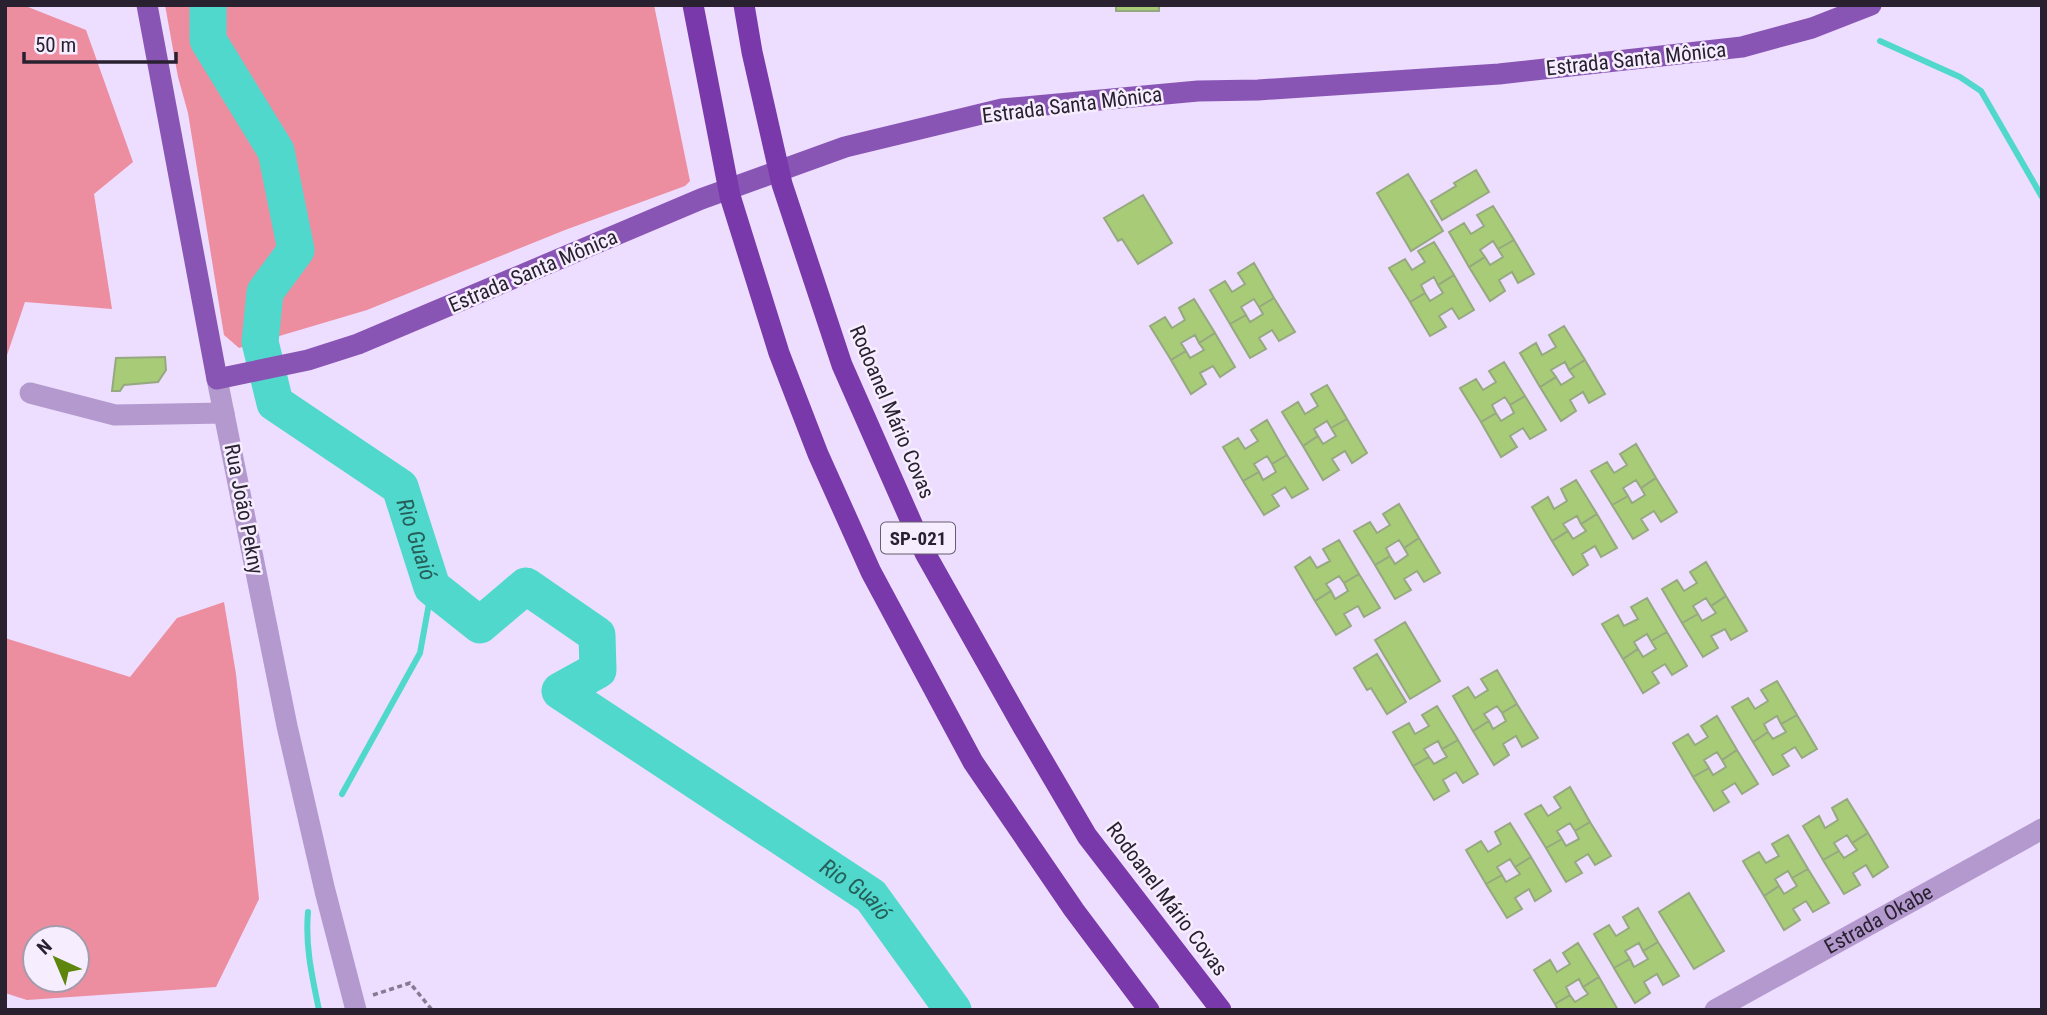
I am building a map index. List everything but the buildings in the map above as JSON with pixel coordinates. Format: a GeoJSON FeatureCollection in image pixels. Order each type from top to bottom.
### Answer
{"type":"FeatureCollection","features":[{"type":"Feature","properties":{"kind":"highway","name":"SP-021"},"geometry":{"type":"LineString","coordinates":[[693,5],[730,196],[775,340],[818,454],[871,572],[973,762],[1074,910],[1149,1010]]}},
{"type":"Feature","properties":{"kind":"highway","name":"Rodoanel Mário Covas"},"geometry":{"type":"LineString","coordinates":[[744,5],[782,184],[842,365],[925,552],[1087,836],[1222,1010]]}},
{"type":"Feature","properties":{"kind":"main road","name":"Rua João Pekny"},"geometry":{"type":"LineString","coordinates":[[147,5],[217,379]]}},
{"type":"Feature","properties":{"kind":"main road","name":"Estrada Santa Mônica"},"geometry":{"type":"LineString","coordinates":[[217,379],[308,360],[358,344],[701,199],[845,147],[1002,109],[1198,91],[1283,89],[1499,74],[1742,47],[1812,28],[1871,5]]}},
{"type":"Feature","properties":{"kind":"street","name":"Rua João Pekny"},"geometry":{"type":"LineString","coordinates":[[217,379],[287,726],[325,891],[355,1005]]}},
{"type":"Feature","properties":{"kind":"street"},"geometry":{"type":"LineString","coordinates":[[30,393],[115,415],[225,413]]}},
{"type":"Feature","properties":{"kind":"street","name":"Estrada Okabe"},"geometry":{"type":"LineString","coordinates":[[1715,1010],[2042,829]]}},
{"type":"Feature","properties":{"kind":"path"},"geometry":{"type":"LineString","coordinates":[[355,1005],[410,983],[432,1010]]}},
{"type":"Feature","properties":{"kind":"shaded area"},"geometry":{"type":"Polygon","coordinates":[[[5,5],[23,5],[86,30],[133,162],[94,194],[112,309],[25,302],[5,361],[5,5]]]}},
{"type":"Feature","properties":{"kind":"shaded area"},"geometry":{"type":"Polygon","coordinates":[[[165,5],[654,5],[690,181],[685,186],[565,230],[367,310],[239,348],[224,335],[188,113],[178,77],[165,5]]]}},
{"type":"Feature","properties":{"kind":"shaded area"},"geometry":{"type":"Polygon","coordinates":[[[224,602],[236,674],[259,899],[216,987],[27,1000],[5,993],[5,638],[130,677],[177,618],[224,602]]]}},
{"type":"Feature","properties":{"kind":"waterway","name":"Rio Guaió"},"geometry":{"type":"LineString","coordinates":[[208,5],[208,40],[276,151],[296,250],[265,292],[260,342],[275,403],[400,487],[432,587],[480,625],[526,586],[597,635],[598,670],[560,691],[871,896],[953,1010]]}},
{"type":"Feature","properties":{"kind":"waterway"},"geometry":{"type":"LineString","coordinates":[[1880,41],[1960,77],[1981,91],[2042,197]]}},
{"type":"Feature","properties":{"kind":"waterway"},"geometry":{"type":"LineString","coordinates":[[342,794],[420,653],[432,587]]}},
{"type":"Feature","properties":{"kind":"waterway"},"geometry":{"type":"LineString","coordinates":[[308,912],[308,949],[319,1010]]}}]}
